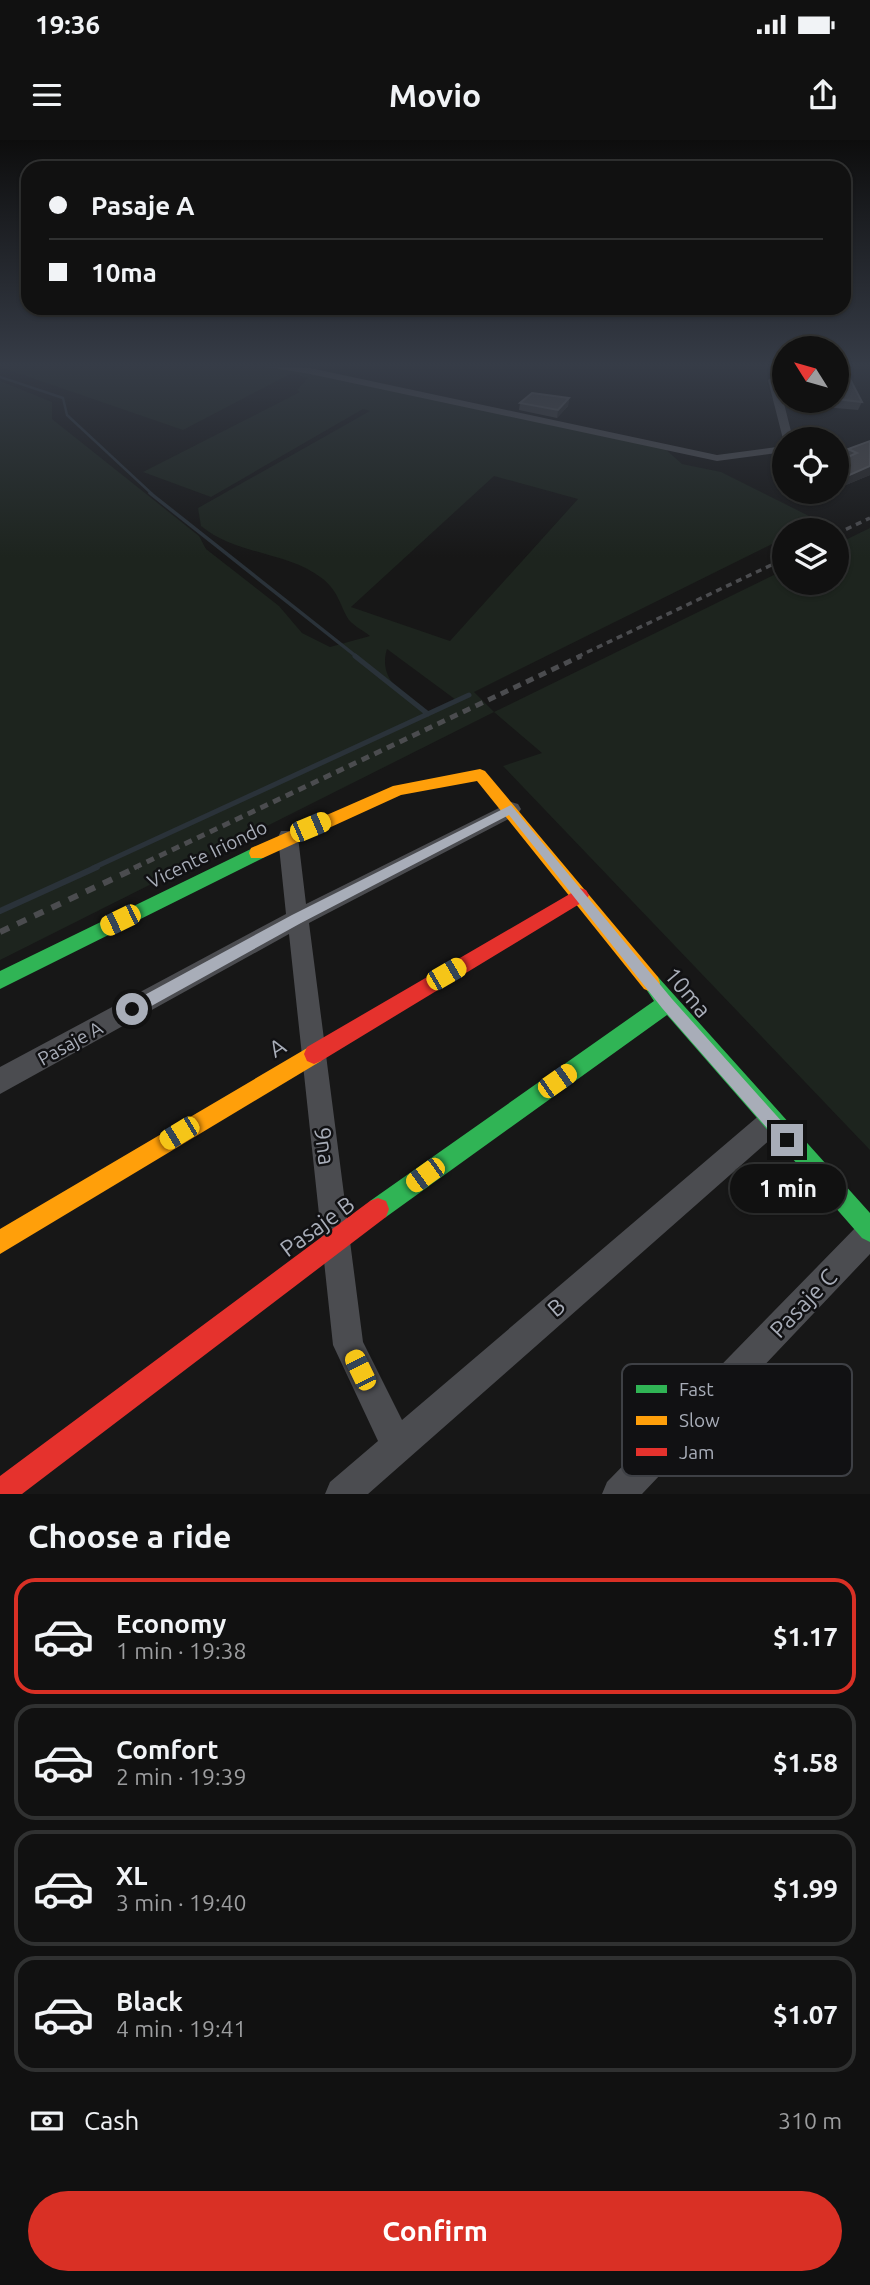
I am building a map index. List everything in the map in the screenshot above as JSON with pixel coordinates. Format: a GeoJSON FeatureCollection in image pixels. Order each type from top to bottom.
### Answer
{"type":"FeatureCollection","features":[{"type":"Feature","properties":{"kind":"street"},"geometry":{"type":"LineString","coordinates":[[588,430],[716,458],[772,451]]}},
{"type":"Feature","properties":{"kind":"street","name":"10ma"},"geometry":{"type":"LineString","coordinates":[[480,775],[511,809],[667,1003],[870,1232]]}},
{"type":"Feature","properties":{"kind":"street","name":"Vicente Iriondo"},"geometry":{"type":"LineString","coordinates":[[0,980],[288,837],[398,790],[480,775]]}},
{"type":"Feature","properties":{"kind":"street","name":"Pasaje A"},"geometry":{"type":"LineString","coordinates":[[0,1082],[297,919],[511,809]]}},
{"type":"Feature","properties":{"kind":"street","name":"9na"},"geometry":{"type":"LineString","coordinates":[[288,837],[338,1237],[348,1345],[397,1445]]}},
{"type":"Feature","properties":{"kind":"street","name":"A"},"geometry":{"type":"LineString","coordinates":[[0,1242],[313,1052],[580,895]]}},
{"type":"Feature","properties":{"kind":"street","name":"Pasaje B"},"geometry":{"type":"LineString","coordinates":[[0,1493],[338,1237],[667,1003]]}},
{"type":"Feature","properties":{"kind":"street","name":"B"},"geometry":{"type":"LineString","coordinates":[[342,1494],[771,1122]]}},
{"type":"Feature","properties":{"kind":"street","name":"Pasaje C"},"geometry":{"type":"LineString","coordinates":[[744,1364],[870,1232]]}},
{"type":"Feature","properties":{"kind":"street","name":"Pasaje C"},"geometry":{"type":"LineString","coordinates":[[619,1494],[636,1476]]}},
{"type":"Feature","properties":{"kind":"shaded area"},"geometry":{"type":"Polygon","coordinates":[[[0,430],[66,430],[199,536],[206,549],[279,606],[302,633],[330,647],[370,636],[349,620],[336,594],[323,579],[294,563],[231,543],[201,526],[198,508],[336,430],[585,430],[663,447],[682,464],[721,472],[772,498],[772,504],[785,504],[813,518],[772,518],[772,544],[474,692],[494,712],[0,960],[0,430]],[[494,476],[351,607],[450,641],[578,499],[494,476]],[[387,649],[386,670],[395,687],[428,713],[456,700],[387,649]]]}},
{"type":"Feature","properties":{"kind":"shaded area"},"geometry":{"type":"Polygon","coordinates":[[[225,430],[326,430],[211,497],[143,472],[225,430]]]}},
{"type":"Feature","properties":{"kind":"shaded area"},"geometry":{"type":"Polygon","coordinates":[[[870,528],[870,1150],[503,766],[542,753],[494,712],[772,576],[772,595],[849,595],[849,538],[870,528]]]}},
{"type":"Feature","properties":{"kind":"building"},"geometry":{"type":"Polygon","coordinates":[[[870,441],[870,466],[849,475],[849,456],[857,453],[849,449],[870,441]]]}},
{"type":"Feature","properties":{"kind":"waterway"},"geometry":{"type":"LineString","coordinates":[[83,430],[152,494]]}},
{"type":"Feature","properties":{"kind":"waterway"},"geometry":{"type":"LineString","coordinates":[[150,493],[357,657]]}},
{"type":"Feature","properties":{"kind":"waterway"},"geometry":{"type":"LineString","coordinates":[[355,656],[428,714]]}},
{"type":"Feature","properties":{"kind":"waterway"},"geometry":{"type":"LineString","coordinates":[[428,714],[469,695]]}},
{"type":"Feature","properties":{"kind":"waterway"},"geometry":{"type":"LineString","coordinates":[[93,868],[428,714]]}},
{"type":"Feature","properties":{"kind":"waterway"},"geometry":{"type":"LineString","coordinates":[[0,911],[97,867]]}},
{"type":"Feature","properties":{"kind":"railway"},"geometry":{"type":"LineString","coordinates":[[849,528],[870,518]]}},
{"type":"Feature","properties":{"kind":"railway"},"geometry":{"type":"LineString","coordinates":[[577,657],[772,565]]}},
{"type":"Feature","properties":{"kind":"railway"},"geometry":{"type":"LineString","coordinates":[[134,868],[581,656]]}},
{"type":"Feature","properties":{"kind":"railway"},"geometry":{"type":"LineString","coordinates":[[0,932],[138,867]]}},
{"type":"Feature","properties":{"kind":"traffic: fast"},"geometry":{"type":"LineString","coordinates":[[0,980],[257,853]]}},
{"type":"Feature","properties":{"kind":"traffic: fast"},"geometry":{"type":"LineString","coordinates":[[651,983],[870,1230]]}},
{"type":"Feature","properties":{"kind":"traffic: fast"},"geometry":{"type":"LineString","coordinates":[[378,1209],[667,1003]]}},
{"type":"Feature","properties":{"kind":"traffic: slow"},"geometry":{"type":"LineString","coordinates":[[257,853],[398,790],[480,775],[651,983]]}},
{"type":"Feature","properties":{"kind":"traffic: slow"},"geometry":{"type":"LineString","coordinates":[[0,1242],[314,1054]]}},
{"type":"Feature","properties":{"kind":"traffic: jam"},"geometry":{"type":"LineString","coordinates":[[314,1054],[580,895]]}},
{"type":"Feature","properties":{"kind":"traffic: jam"},"geometry":{"type":"LineString","coordinates":[[0,1493],[378,1209]]}},
{"type":"Feature","properties":{"kind":"route"},"geometry":{"type":"LineString","coordinates":[[132,1009],[297,919],[511,809],[667,1003],[787,1140]]}}]}
